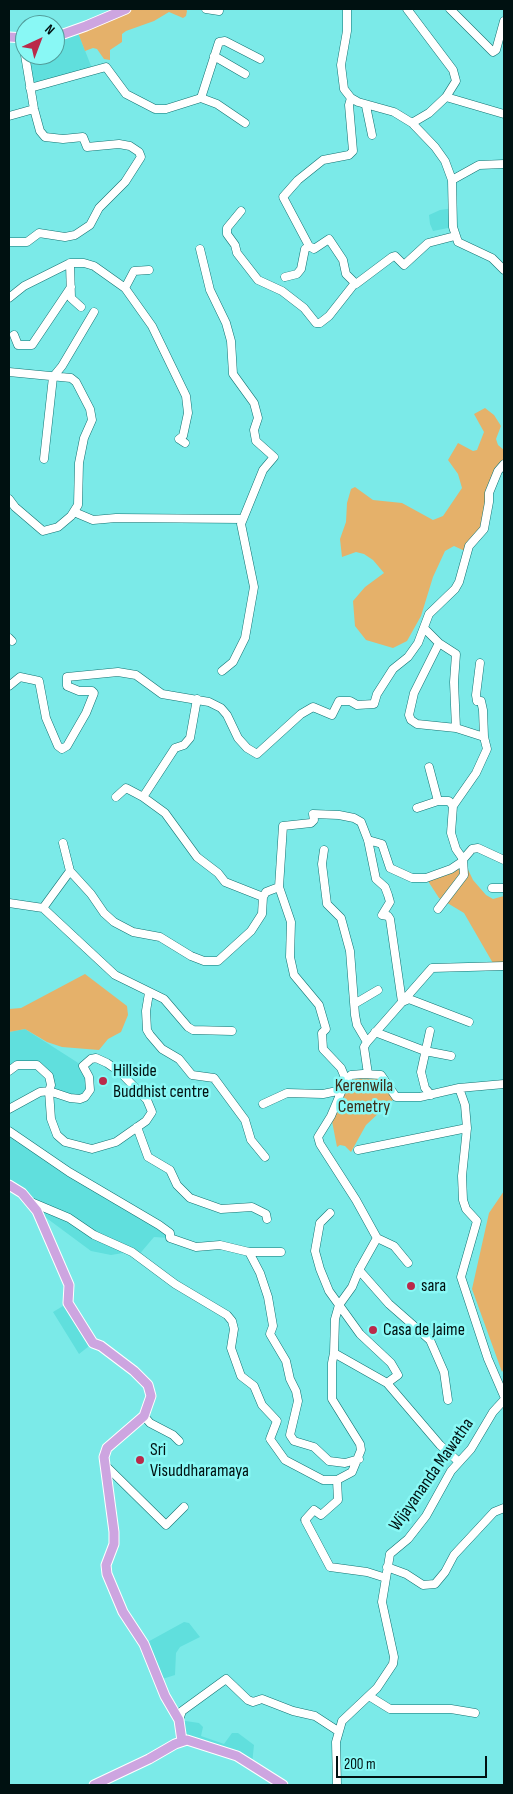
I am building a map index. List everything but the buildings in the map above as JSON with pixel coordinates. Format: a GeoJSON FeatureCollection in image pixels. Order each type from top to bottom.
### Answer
{"type":"FeatureCollection","features":[{"type":"Feature","properties":{"kind":"main road"},"geometry":{"type":"LineString","coordinates":[[65,33],[120,10]]}},
{"type":"Feature","properties":{"kind":"main road"},"geometry":{"type":"LineString","coordinates":[[9,1185],[31,1202],[61,1261],[69,1285],[68,1303],[93,1343],[100,1346],[148,1385],[151,1396],[144,1416],[107,1448],[104,1457],[114,1532],[114,1544],[106,1565],[107,1574],[123,1612],[144,1644],[166,1696],[179,1720],[182,1741]]}},
{"type":"Feature","properties":{"kind":"main road"},"geometry":{"type":"LineString","coordinates":[[94,1785],[182,1741],[197,1742],[237,1756],[283,1785]]}},
{"type":"Feature","properties":{"kind":"street"},"geometry":{"type":"LineString","coordinates":[[206,9],[218,11]]}},
{"type":"Feature","properties":{"kind":"street"},"geometry":{"type":"LineString","coordinates":[[347,9],[348,31],[342,59],[341,78],[344,88],[351,98],[366,106],[394,112],[412,123],[445,161],[452,180],[458,242],[492,258],[504,270]]}},
{"type":"Feature","properties":{"kind":"street"},"geometry":{"type":"LineString","coordinates":[[407,9],[454,70],[456,81],[446,97],[429,113],[412,123]]}},
{"type":"Feature","properties":{"kind":"street"},"geometry":{"type":"LineString","coordinates":[[450,9],[493,52],[496,50],[504,21]]}},
{"type":"Feature","properties":{"kind":"street"},"geometry":{"type":"LineString","coordinates":[[201,98],[219,42],[225,41],[260,59]]}},
{"type":"Feature","properties":{"kind":"street"},"geometry":{"type":"LineString","coordinates":[[214,56],[245,74]]}},
{"type":"Feature","properties":{"kind":"street"},"geometry":{"type":"LineString","coordinates":[[9,242],[27,242],[39,233],[75,235],[90,225],[99,208],[125,182],[141,158],[139,152],[130,146],[119,144],[87,147],[83,137],[51,139],[44,136],[40,132],[34,109],[27,65]]}},
{"type":"Feature","properties":{"kind":"street"},"geometry":{"type":"LineString","coordinates":[[30,88],[106,67],[126,94],[154,109],[166,109],[201,98],[217,104],[245,123]]}},
{"type":"Feature","properties":{"kind":"street"},"geometry":{"type":"LineString","coordinates":[[446,97],[504,114]]}},
{"type":"Feature","properties":{"kind":"street"},"geometry":{"type":"LineString","coordinates":[[351,98],[349,105],[352,151],[349,155],[323,160],[298,180],[283,198],[308,246],[314,249],[329,239],[343,260],[346,274],[354,283]]}},
{"type":"Feature","properties":{"kind":"street"},"geometry":{"type":"LineString","coordinates":[[366,106],[372,135]]}},
{"type":"Feature","properties":{"kind":"street"},"geometry":{"type":"LineString","coordinates":[[9,116],[34,109]]}},
{"type":"Feature","properties":{"kind":"street"},"geometry":{"type":"LineString","coordinates":[[452,180],[479,165],[504,164]]}},
{"type":"Feature","properties":{"kind":"street"},"geometry":{"type":"LineString","coordinates":[[241,211],[227,228],[227,234],[235,245],[237,253],[258,280],[282,291],[304,308],[316,323],[320,323],[329,316],[354,283],[392,257],[396,256],[404,265],[428,242],[456,236]]}},
{"type":"Feature","properties":{"kind":"street"},"geometry":{"type":"LineString","coordinates":[[285,277],[297,274],[301,270],[308,246]]}},
{"type":"Feature","properties":{"kind":"street"},"geometry":{"type":"LineString","coordinates":[[200,249],[210,290],[226,323],[231,341],[233,374],[254,403],[258,418],[254,430],[256,441],[274,457],[272,461],[266,464],[241,524],[254,587],[245,638],[233,662],[222,671]]}},
{"type":"Feature","properties":{"kind":"street"},"geometry":{"type":"LineString","coordinates":[[70,263],[71,298],[82,307]]}},
{"type":"Feature","properties":{"kind":"street"},"geometry":{"type":"LineString","coordinates":[[9,298],[24,286],[70,263],[84,263],[94,266],[126,288],[152,326],[186,396],[188,413],[183,436],[179,438],[185,443]]}},
{"type":"Feature","properties":{"kind":"street"},"geometry":{"type":"LineString","coordinates":[[126,288],[134,271],[149,270]]}},
{"type":"Feature","properties":{"kind":"street"},"geometry":{"type":"LineString","coordinates":[[14,335],[18,344],[32,345],[70,287]]}},
{"type":"Feature","properties":{"kind":"street"},"geometry":{"type":"LineString","coordinates":[[9,288],[18,292]]}},
{"type":"Feature","properties":{"kind":"street"},"geometry":{"type":"LineString","coordinates":[[44,459],[53,377],[62,366],[94,312]]}},
{"type":"Feature","properties":{"kind":"street"},"geometry":{"type":"LineString","coordinates":[[9,372],[71,378],[76,382],[90,409],[92,420],[84,438],[79,463],[78,505],[74,512],[58,527],[43,531],[15,508],[9,499]]}},
{"type":"Feature","properties":{"kind":"street"},"geometry":{"type":"LineString","coordinates":[[9,686],[20,678],[39,681],[46,718],[58,746],[62,749],[67,746],[86,713],[94,694],[92,691],[79,691],[67,686],[67,678],[118,672],[136,675],[162,694],[197,699],[221,708],[227,715],[238,738],[247,748],[257,754],[301,714],[313,707],[332,715],[339,702],[350,702],[357,705],[374,704],[377,694],[393,669],[412,653],[429,614],[455,589],[459,582],[469,546],[484,528],[489,493],[498,471],[504,464]]}},
{"type":"Feature","properties":{"kind":"street"},"geometry":{"type":"LineString","coordinates":[[74,512],[93,520],[116,518],[243,519]]}},
{"type":"Feature","properties":{"kind":"street"},"geometry":{"type":"LineString","coordinates":[[424,628],[438,643],[456,654],[454,682],[456,728]]}},
{"type":"Feature","properties":{"kind":"street"},"geometry":{"type":"LineString","coordinates":[[438,643],[420,678],[409,716],[410,720],[417,724],[456,728],[484,737]]}},
{"type":"Feature","properties":{"kind":"street"},"geometry":{"type":"LineString","coordinates":[[438,909],[464,875],[463,859],[456,849],[451,833],[453,806],[481,763],[487,749],[481,701],[476,701],[480,663]]}},
{"type":"Feature","properties":{"kind":"street"},"geometry":{"type":"LineString","coordinates":[[142,797],[175,748],[184,745],[190,738],[197,699]]}},
{"type":"Feature","properties":{"kind":"street"},"geometry":{"type":"LineString","coordinates":[[429,768],[438,801]]}},
{"type":"Feature","properties":{"kind":"street"},"geometry":{"type":"LineString","coordinates":[[116,797],[126,788],[142,797],[165,813],[197,857],[218,873],[224,882],[263,897]]}},
{"type":"Feature","properties":{"kind":"street"},"geometry":{"type":"LineString","coordinates":[[417,808],[438,801],[449,801],[453,806]]}},
{"type":"Feature","properties":{"kind":"street"},"geometry":{"type":"LineString","coordinates":[[346,1080],[341,1068],[323,1050],[322,1033],[326,1030],[319,1004],[294,975],[290,957],[291,922],[279,887],[283,826],[312,823],[314,814],[339,815],[354,818],[361,822],[368,840],[373,872],[388,895],[388,907],[382,915],[388,916],[390,919],[402,1002]]}},
{"type":"Feature","properties":{"kind":"street"},"geometry":{"type":"LineString","coordinates":[[368,840],[382,844],[390,868],[412,878],[426,878],[451,868],[472,849],[478,848],[504,860]]}},
{"type":"Feature","properties":{"kind":"street"},"geometry":{"type":"LineString","coordinates":[[62,843],[70,871],[114,922],[133,932],[160,937],[191,956],[211,962],[225,957],[251,931],[262,914],[263,897],[266,892],[279,887]]}},
{"type":"Feature","properties":{"kind":"street"},"geometry":{"type":"LineString","coordinates":[[324,850],[322,864],[327,904],[341,918],[343,924],[350,951],[357,1025],[367,1042]]}},
{"type":"Feature","properties":{"kind":"street"},"geometry":{"type":"LineString","coordinates":[[43,908],[70,871]]}},
{"type":"Feature","properties":{"kind":"street"},"geometry":{"type":"LineString","coordinates":[[492,888],[504,888]]}},
{"type":"Feature","properties":{"kind":"street"},"geometry":{"type":"LineString","coordinates":[[9,903],[43,908],[115,974],[164,999],[182,1021],[193,1030],[232,1031]]}},
{"type":"Feature","properties":{"kind":"street"},"geometry":{"type":"LineString","coordinates":[[368,1074],[364,1047],[367,1042],[432,968],[504,966]]}},
{"type":"Feature","properties":{"kind":"street"},"geometry":{"type":"LineString","coordinates":[[356,1003],[378,990]]}},
{"type":"Feature","properties":{"kind":"street"},"geometry":{"type":"LineString","coordinates":[[150,993],[146,1011],[147,1030],[150,1035],[162,1049],[179,1059],[192,1075],[214,1078],[245,1120],[251,1140],[265,1157]]}},
{"type":"Feature","properties":{"kind":"street"},"geometry":{"type":"LineString","coordinates":[[402,1002],[409,999],[469,1022]]}},
{"type":"Feature","properties":{"kind":"street"},"geometry":{"type":"LineString","coordinates":[[430,1031],[421,1072],[425,1088],[431,1095]]}},
{"type":"Feature","properties":{"kind":"street"},"geometry":{"type":"LineString","coordinates":[[375,1032],[425,1051],[451,1056]]}},
{"type":"Feature","properties":{"kind":"street"},"geometry":{"type":"LineString","coordinates":[[9,1072],[17,1065],[38,1065],[49,1076],[51,1084],[49,1091],[54,1127],[57,1135],[65,1142],[92,1149],[107,1146],[137,1127],[150,1116],[152,1107],[120,1072],[108,1063],[91,1059],[83,1066],[90,1084],[88,1094],[85,1097],[70,1098],[49,1091],[40,1092],[9,1109]]}},
{"type":"Feature","properties":{"kind":"street"},"geometry":{"type":"LineString","coordinates":[[408,1263],[394,1246],[377,1238],[356,1200],[328,1158],[318,1137],[331,1116],[346,1080],[350,1075],[381,1075],[396,1097],[431,1095],[459,1088],[504,1084]]}},
{"type":"Feature","properties":{"kind":"street"},"geometry":{"type":"LineString","coordinates":[[459,1088],[465,1105],[467,1128],[462,1176],[463,1200],[466,1210],[476,1221],[461,1278],[488,1359],[504,1396]]}},
{"type":"Feature","properties":{"kind":"street"},"geometry":{"type":"LineString","coordinates":[[263,1104],[287,1093],[324,1094],[342,1090]]}},
{"type":"Feature","properties":{"kind":"street"},"geometry":{"type":"LineString","coordinates":[[137,1127],[148,1157],[170,1170],[177,1186],[190,1198],[221,1209],[252,1207],[266,1214],[267,1219]]}},
{"type":"Feature","properties":{"kind":"street"},"geometry":{"type":"LineString","coordinates":[[358,1150],[467,1128]]}},
{"type":"Feature","properties":{"kind":"street"},"geometry":{"type":"LineString","coordinates":[[9,1132],[69,1172],[159,1225],[170,1233],[170,1238],[196,1247],[220,1245],[249,1252],[281,1252]]}},
{"type":"Feature","properties":{"kind":"street"},"geometry":{"type":"LineString","coordinates":[[31,1202],[69,1218],[94,1235],[132,1252],[175,1284],[227,1315],[232,1321],[234,1329],[231,1348],[241,1376],[254,1386],[262,1405],[277,1421],[270,1439],[281,1457],[316,1479],[337,1480],[352,1472],[359,1459],[360,1444],[332,1399],[335,1320],[339,1305],[352,1287],[377,1238]]}},
{"type":"Feature","properties":{"kind":"street"},"geometry":{"type":"LineString","coordinates":[[330,1213],[320,1223],[315,1251],[329,1291],[360,1334],[391,1363],[398,1375],[387,1383]]}},
{"type":"Feature","properties":{"kind":"street"},"geometry":{"type":"LineString","coordinates":[[249,1252],[260,1273],[268,1297],[270,1320],[273,1326],[270,1334],[286,1361],[290,1379],[296,1391],[298,1401],[290,1434],[294,1441],[314,1447],[329,1461],[345,1462],[359,1459]]}},
{"type":"Feature","properties":{"kind":"street"},"geometry":{"type":"LineString","coordinates":[[359,1270],[389,1304],[430,1340],[444,1372],[448,1400]]}},
{"type":"Feature","properties":{"kind":"street"},"geometry":{"type":"LineString","coordinates":[[334,1353],[387,1383],[440,1445],[459,1462]]}},
{"type":"Feature","properties":{"kind":"street","name":"Wijayananda Mawatha"},"geometry":{"type":"LineString","coordinates":[[338,1731],[342,1721],[369,1696],[391,1670],[393,1664],[394,1657],[382,1602],[387,1567],[392,1550],[408,1539],[459,1462],[471,1449],[493,1412],[504,1400]]}},
{"type":"Feature","properties":{"kind":"street"},"geometry":{"type":"LineString","coordinates":[[144,1416],[150,1424],[173,1435],[179,1441]]}},
{"type":"Feature","properties":{"kind":"street"},"geometry":{"type":"LineString","coordinates":[[106,1466],[166,1525],[184,1507]]}},
{"type":"Feature","properties":{"kind":"street"},"geometry":{"type":"LineString","coordinates":[[337,1480],[338,1500],[321,1515],[314,1510],[305,1520],[330,1567],[367,1572],[386,1578]]}},
{"type":"Feature","properties":{"kind":"street"},"geometry":{"type":"LineString","coordinates":[[387,1567],[406,1574],[424,1585],[435,1584],[445,1572],[454,1555],[494,1512],[504,1508]]}},
{"type":"Feature","properties":{"kind":"street"},"geometry":{"type":"LineString","coordinates":[[179,1720],[178,1715],[226,1678],[248,1700],[253,1702],[262,1699],[293,1712],[315,1716],[338,1731],[337,1785]]}},
{"type":"Feature","properties":{"kind":"street"},"geometry":{"type":"LineString","coordinates":[[369,1696],[390,1709],[451,1709],[475,1713]]}},
{"type":"Feature","properties":{"kind":"shaded area"},"geometry":{"type":"Polygon","coordinates":[[[77,30],[93,71],[30,88],[27,65],[65,65],[65,34],[77,30]]]}},
{"type":"Feature","properties":{"kind":"shaded area"},"geometry":{"type":"Polygon","coordinates":[[[454,208],[453,227],[433,231],[429,215],[440,210],[454,208]]]}},
{"type":"Feature","properties":{"kind":"shaded area"},"geometry":{"type":"Polygon","coordinates":[[[25,1029],[83,1066],[89,1077],[85,1097],[49,1091],[49,1076],[29,1064],[9,1071],[9,1032],[25,1029]]]}},
{"type":"Feature","properties":{"kind":"shaded area"},"geometry":{"type":"Polygon","coordinates":[[[9,1131],[152,1222],[170,1238],[154,1237],[137,1257],[129,1252],[111,1255],[91,1251],[37,1211],[9,1185],[9,1131]]]}},
{"type":"Feature","properties":{"kind":"shaded area"},"geometry":{"type":"Polygon","coordinates":[[[68,1303],[93,1343],[79,1354],[53,1312],[68,1303]]]}},
{"type":"Feature","properties":{"kind":"shaded area"},"geometry":{"type":"Polygon","coordinates":[[[184,1622],[189,1623],[200,1637],[180,1647],[176,1653],[175,1675],[159,1680],[144,1644],[184,1622]]]}},
{"type":"Feature","properties":{"kind":"shaded area"},"geometry":{"type":"Polygon","coordinates":[[[179,1720],[199,1723],[203,1727],[201,1736],[224,1744],[232,1733],[238,1733],[254,1745],[252,1764],[187,1740],[179,1720]]]}},
{"type":"Feature","properties":{"kind":"green space"},"geometry":{"type":"Polygon","coordinates":[[[126,9],[186,9],[187,11],[186,16],[183,18],[169,12],[154,21],[126,31],[122,34],[122,42],[110,50],[110,60],[104,59],[97,49],[93,48],[85,51],[77,30],[126,9]]]}},
{"type":"Feature","properties":{"kind":"green space"},"geometry":{"type":"Polygon","coordinates":[[[485,408],[494,415],[501,426],[496,439],[498,445],[504,450],[504,464],[498,471],[484,529],[467,552],[454,546],[445,551],[433,577],[421,616],[407,641],[393,648],[366,640],[355,626],[353,601],[365,587],[384,573],[373,560],[364,554],[356,552],[342,557],[340,539],[346,522],[347,503],[351,489],[355,487],[373,500],[402,503],[433,520],[443,516],[462,488],[458,474],[448,460],[458,443],[473,451],[477,450],[484,432],[474,414],[485,408]]]}},
{"type":"Feature","properties":{"kind":"green space"},"geometry":{"type":"Polygon","coordinates":[[[463,859],[473,880],[486,895],[493,899],[504,896],[504,966],[494,965],[464,913],[439,898],[426,878],[463,859]]]}},
{"type":"Feature","properties":{"kind":"green space"},"geometry":{"type":"Polygon","coordinates":[[[85,974],[127,1006],[128,1015],[121,1032],[108,1039],[99,1050],[62,1047],[47,1042],[25,1029],[9,1032],[9,1009],[21,1008],[85,974]]]}},
{"type":"Feature","properties":{"kind":"green space","name":"Kerenwila Cemetry"},"geometry":{"type":"Polygon","coordinates":[[[351,1075],[381,1075],[396,1097],[366,1125],[351,1152],[345,1146],[340,1145],[337,1147],[331,1116],[351,1075]]]}},
{"type":"Feature","properties":{"kind":"green space"},"geometry":{"type":"Polygon","coordinates":[[[504,1191],[504,1369],[502,1372],[472,1289],[489,1213],[504,1191]]]}},
{"type":"Feature","properties":{"kind":"place","name":"Hillside Buddhist centre"},"geometry":{"type":"Point","coordinates":[103,1081]}},
{"type":"Feature","properties":{"kind":"place","name":"sara"},"geometry":{"type":"Point","coordinates":[411,1286]}},
{"type":"Feature","properties":{"kind":"place","name":"Casa de Jaime"},"geometry":{"type":"Point","coordinates":[373,1330]}},
{"type":"Feature","properties":{"kind":"place","name":"Sri Visuddharamaya"},"geometry":{"type":"Point","coordinates":[140,1460]}}]}
